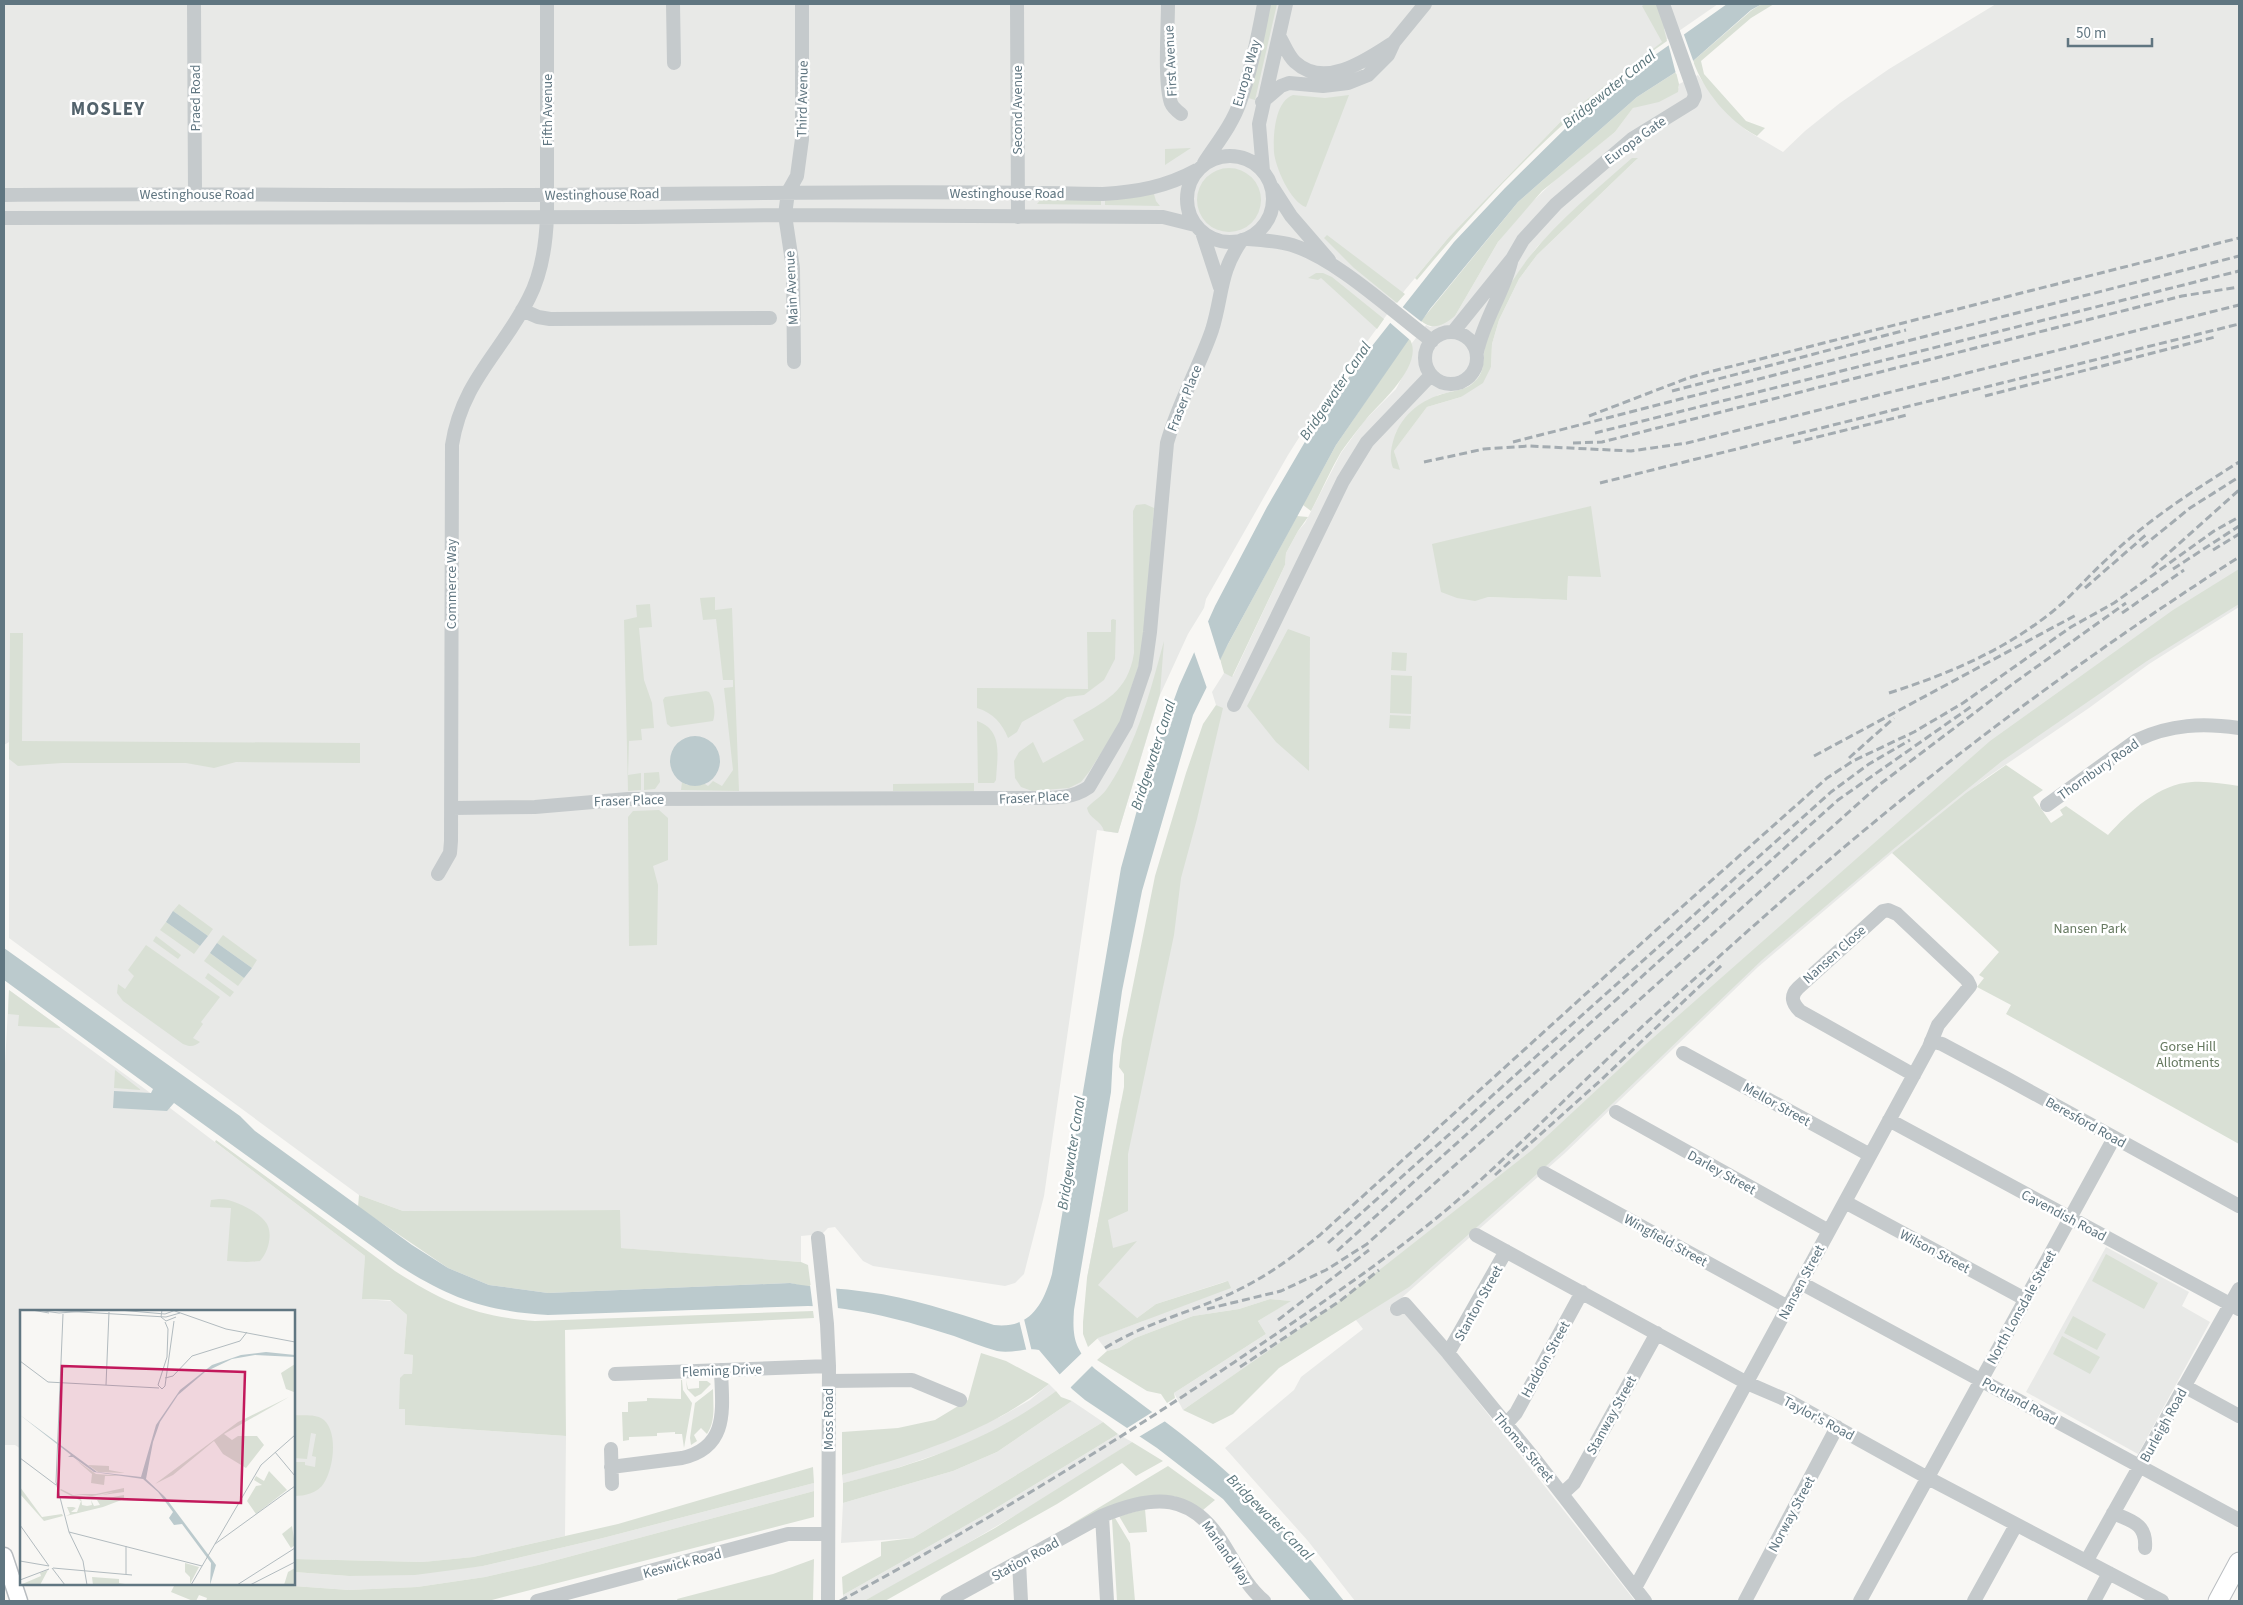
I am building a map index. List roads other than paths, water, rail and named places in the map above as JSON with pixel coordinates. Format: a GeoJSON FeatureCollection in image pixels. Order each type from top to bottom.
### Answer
{"type":"FeatureCollection","features":[{"type":"Feature","properties":{"kind":"highway"},"geometry":{"type":"LineString","coordinates":[[2218,1601],[2239,1562]]}},
{"type":"Feature","properties":{"kind":"main road"},"geometry":{"type":"LineString","coordinates":[[4,1556],[19,1601]]}},
{"type":"Feature","properties":{"kind":"street","name":"Praed Road"},"geometry":{"type":"LineString","coordinates":[[194,4],[195,193]]}},
{"type":"Feature","properties":{"kind":"street","name":"Fifth Avenue"},"geometry":{"type":"LineString","coordinates":[[547,4],[547,216]]}},
{"type":"Feature","properties":{"kind":"street"},"geometry":{"type":"LineString","coordinates":[[673,4],[674,63]]}},
{"type":"Feature","properties":{"kind":"street","name":"Third Avenue"},"geometry":{"type":"LineString","coordinates":[[785,215],[788,192],[797,176],[802,139],[802,4]]}},
{"type":"Feature","properties":{"kind":"street","name":"Second Avenue"},"geometry":{"type":"LineString","coordinates":[[1017,4],[1018,217]]}},
{"type":"Feature","properties":{"kind":"street","name":"First Avenue"},"geometry":{"type":"LineString","coordinates":[[1168,4],[1168,86],[1171,102],[1175,109],[1182,114]]}},
{"type":"Feature","properties":{"kind":"street","name":"Europa Way"},"geometry":{"type":"LineString","coordinates":[[1200,167],[1226,131],[1240,102],[1264,4]]}},
{"type":"Feature","properties":{"kind":"street","name":"Europa Way"},"geometry":{"type":"LineString","coordinates":[[1263,171],[1259,124],[1262,102],[1286,4]]}},
{"type":"Feature","properties":{"kind":"street"},"geometry":{"type":"LineString","coordinates":[[1262,102],[1281,86],[1289,83],[1329,86],[1348,83],[1368,75],[1388,55],[1394,42],[1425,4]]}},
{"type":"Feature","properties":{"kind":"street","name":"Europa Gate"},"geometry":{"type":"LineString","coordinates":[[1453,332],[1512,259],[1523,240],[1540,221],[1584,179],[1639,134],[1692,102],[1695,96],[1663,4]]}},
{"type":"Feature","properties":{"kind":"street"},"geometry":{"type":"LineString","coordinates":[[1279,36],[1294,61],[1302,67],[1324,72],[1340,71],[1360,64],[1394,42]]}},
{"type":"Feature","properties":{"kind":"street"},"geometry":{"type":"LineString","coordinates":[[1336,268],[1291,216],[1257,164],[1239,156],[1220,156],[1200,167],[1187,188],[1186,198],[1187,207],[1198,228],[1221,241],[1244,240],[1293,245],[1336,268],[1432,341]]}},
{"type":"Feature","properties":{"kind":"street","name":"Westinghouse Road"},"geometry":{"type":"LineString","coordinates":[[4,195],[195,193],[547,195],[788,192],[1103,194],[1158,187],[1200,167]]}},
{"type":"Feature","properties":{"kind":"street"},"geometry":{"type":"LineString","coordinates":[[1244,240],[1259,231],[1270,214],[1273,204],[1271,184]]}},
{"type":"Feature","properties":{"kind":"street"},"geometry":{"type":"LineString","coordinates":[[348,195],[348,217]]}},
{"type":"Feature","properties":{"kind":"street"},"geometry":{"type":"LineString","coordinates":[[412,195],[413,217]]}},
{"type":"Feature","properties":{"kind":"street","name":"Westinghouse Road"},"geometry":{"type":"LineString","coordinates":[[4,218],[785,215],[1164,217],[1198,228]]}},
{"type":"Feature","properties":{"kind":"street","name":"Main Avenue"},"geometry":{"type":"LineString","coordinates":[[785,215],[793,268],[794,362]]}},
{"type":"Feature","properties":{"kind":"street","name":"Commerce Way"},"geometry":{"type":"LineString","coordinates":[[438,874],[450,853],[452,808],[452,445],[457,418],[466,396],[522,310],[532,290],[541,261],[547,216]]}},
{"type":"Feature","properties":{"kind":"street","name":"Fraser Place"},"geometry":{"type":"LineString","coordinates":[[1198,228],[1220,287]]}},
{"type":"Feature","properties":{"kind":"street","name":"Fraser Place"},"geometry":{"type":"LineString","coordinates":[[452,808],[535,807],[628,799],[1005,799],[1063,797],[1079,794],[1097,776],[1126,724],[1140,688],[1150,632],[1167,443],[1174,416],[1212,328],[1220,287],[1228,264],[1244,240]]}},
{"type":"Feature","properties":{"kind":"street","name":"Europa Gate"},"geometry":{"type":"LineString","coordinates":[[1477,352],[1485,322],[1506,283],[1512,259]]}},
{"type":"Feature","properties":{"kind":"street"},"geometry":{"type":"LineString","coordinates":[[522,310],[538,317],[550,319],[770,318]]}},
{"type":"Feature","properties":{"kind":"street"},"geometry":{"type":"LineString","coordinates":[[1453,332],[1468,338],[1477,352],[1475,369],[1463,381],[1446,383],[1431,375],[1426,354],[1432,341],[1438,336],[1453,332]]}},
{"type":"Feature","properties":{"kind":"street"},"geometry":{"type":"LineString","coordinates":[[1234,705],[1343,481],[1367,442],[1431,375]]}},
{"type":"Feature","properties":{"kind":"street","name":"Thornbury Road"},"geometry":{"type":"LineString","coordinates":[[2047,806],[2137,740],[2151,734],[2176,726],[2239,728]]}},
{"type":"Feature","properties":{"kind":"street","name":"Nansen Close"},"geometry":{"type":"LineString","coordinates":[[1914,1075],[1800,1010],[1793,1002],[1795,991],[1880,913],[1888,910],[1897,914],[1967,980]]}},
{"type":"Feature","properties":{"kind":"street","name":"Nansen Street"},"geometry":{"type":"LineString","coordinates":[[1634,1588],[1914,1075],[1938,1026],[1969,988],[1967,980]]}},
{"type":"Feature","properties":{"kind":"street","name":"Beresford Road"},"geometry":{"type":"LineString","coordinates":[[1931,1041],[1942,1044],[2239,1206]]}},
{"type":"Feature","properties":{"kind":"street","name":"Mellor Street"},"geometry":{"type":"LineString","coordinates":[[1684,1053],[1870,1155]]}},
{"type":"Feature","properties":{"kind":"street","name":"Darley Street"},"geometry":{"type":"LineString","coordinates":[[1616,1112],[1829,1231]]}},
{"type":"Feature","properties":{"kind":"street","name":"Cavendish Road"},"geometry":{"type":"LineString","coordinates":[[1889,1120],[2235,1307]]}},
{"type":"Feature","properties":{"kind":"street","name":"North Lonsdale Street"},"geometry":{"type":"LineString","coordinates":[[1860,1601],[2114,1138]]}},
{"type":"Feature","properties":{"kind":"street","name":"Wingfield Street"},"geometry":{"type":"LineString","coordinates":[[1544,1172],[1788,1307]]}},
{"type":"Feature","properties":{"kind":"street","name":"Wilson Street"},"geometry":{"type":"LineString","coordinates":[[1844,1202],[2025,1299]]}},
{"type":"Feature","properties":{"kind":"street","name":"Taylor's Road"},"geometry":{"type":"LineString","coordinates":[[1476,1235],[1747,1382],[1791,1402],[1928,1478],[2162,1601]]}},
{"type":"Feature","properties":{"kind":"street","name":"Moss Road"},"geometry":{"type":"LineString","coordinates":[[818,1238],[827,1324],[829,1366],[828,1601]]}},
{"type":"Feature","properties":{"kind":"street","name":"Stanton Street"},"geometry":{"type":"LineString","coordinates":[[1448,1353],[1506,1251]]}},
{"type":"Feature","properties":{"kind":"street","name":"Portland Road"},"geometry":{"type":"LineString","coordinates":[[1801,1282],[2141,1465],[2239,1520]]}},
{"type":"Feature","properties":{"kind":"street","name":"Burleigh Road"},"geometry":{"type":"LineString","coordinates":[[2087,1560],[2184,1386],[2235,1307],[2239,1289]]}},
{"type":"Feature","properties":{"kind":"street","name":"Haddon Street"},"geometry":{"type":"LineString","coordinates":[[1506,1426],[1516,1412],[1582,1292]]}},
{"type":"Feature","properties":{"kind":"street","name":"Thomas Street"},"geometry":{"type":"LineString","coordinates":[[1396,1309],[1405,1304],[1448,1353],[1646,1601]]}},
{"type":"Feature","properties":{"kind":"street","name":"Stanway Street"},"geometry":{"type":"LineString","coordinates":[[1562,1494],[1574,1483],[1657,1333]]}},
{"type":"Feature","properties":{"kind":"street","name":"Fleming Drive"},"geometry":{"type":"LineString","coordinates":[[615,1375],[829,1366]]}},
{"type":"Feature","properties":{"kind":"street"},"geometry":{"type":"LineString","coordinates":[[611,1467],[682,1458],[690,1456],[706,1447],[717,1434],[722,1418],[721,1370]]}},
{"type":"Feature","properties":{"kind":"street"},"geometry":{"type":"LineString","coordinates":[[829,1381],[912,1380],[950,1401]]}},
{"type":"Feature","properties":{"kind":"street"},"geometry":{"type":"LineString","coordinates":[[2184,1386],[2239,1416]]}},
{"type":"Feature","properties":{"kind":"street","name":"Norway Street"},"geometry":{"type":"LineString","coordinates":[[1745,1601],[1837,1427]]}},
{"type":"Feature","properties":{"kind":"street"},"geometry":{"type":"LineString","coordinates":[[611,1449],[612,1484]]}},
{"type":"Feature","properties":{"kind":"street","name":"Marland Way"},"geometry":{"type":"LineString","coordinates":[[1102,1516],[1125,1507],[1158,1500],[1169,1501],[1189,1508],[1202,1517],[1213,1530],[1245,1580],[1264,1601]]}},
{"type":"Feature","properties":{"kind":"street"},"geometry":{"type":"LineString","coordinates":[[2113,1513],[2134,1523],[2142,1530],[2146,1540],[2145,1548]]}},
{"type":"Feature","properties":{"kind":"street"},"geometry":{"type":"LineString","coordinates":[[1102,1516],[1107,1601]]}},
{"type":"Feature","properties":{"kind":"street","name":"Station Road"},"geometry":{"type":"LineString","coordinates":[[947,1601],[1102,1516]]}},
{"type":"Feature","properties":{"kind":"street"},"geometry":{"type":"LineString","coordinates":[[1974,1601],[2016,1524]]}},
{"type":"Feature","properties":{"kind":"street","name":"Keswick Road"},"geometry":{"type":"LineString","coordinates":[[537,1601],[788,1534],[828,1534]]}},
{"type":"Feature","properties":{"kind":"street"},"geometry":{"type":"LineString","coordinates":[[1019,1562],[1021,1601]]}},
{"type":"Feature","properties":{"kind":"street"},"geometry":{"type":"LineString","coordinates":[[2094,1601],[2109,1573]]}},
{"type":"Feature","properties":{"kind":"water","name":"Bridgewater Canal"},"geometry":{"type":"Polygon","coordinates":[[[1727,4],[1762,4],[1751,10],[1693,61],[1637,97],[1518,202],[1430,309],[1336,445],[1228,644],[1193,715],[1142,891],[1122,991],[1113,1055],[1111,1092],[1074,1310],[1074,1336],[1083,1356],[1095,1369],[1198,1447],[1246,1490],[1290,1536],[1344,1601],[1311,1601],[1223,1499],[1157,1448],[1085,1400],[1072,1389],[1039,1350],[997,1351],[900,1320],[826,1307],[808,1306],[548,1315],[506,1310],[452,1295],[398,1265],[174,1103],[167,1111],[113,1108],[114,1091],[151,1093],[153,1089],[4,980],[4,948],[240,1116],[255,1131],[412,1245],[448,1268],[489,1285],[548,1293],[790,1283],[899,1297],[994,1325],[1017,1323],[1026,1319],[1039,1305],[1052,1274],[1121,868],[1147,774],[1179,686],[1215,606],[1267,507],[1313,428],[1361,360],[1454,242],[1505,188],[1573,121],[1655,55],[1727,4]]]}},
{"type":"Feature","properties":{"kind":"water"},"geometry":{"type":"Polygon","coordinates":[[[695,736],[713,743],[720,761],[713,779],[695,786],[677,779],[670,761],[677,743],[695,736]]]}},
{"type":"Feature","properties":{"kind":"water"},"geometry":{"type":"Polygon","coordinates":[[[173,911],[208,936],[200,946],[166,922],[173,911]]]}},
{"type":"Feature","properties":{"kind":"water"},"geometry":{"type":"Polygon","coordinates":[[[217,943],[252,968],[244,978],[210,953],[217,943]]]}},
{"type":"Feature","properties":{"kind":"railway"},"geometry":{"type":"LineString","coordinates":[[1589,416],[1688,378],[1709,372],[2239,238]]}},
{"type":"Feature","properties":{"kind":"railway"},"geometry":{"type":"LineString","coordinates":[[1513,442],[2239,256]]}},
{"type":"Feature","properties":{"kind":"railway"},"geometry":{"type":"LineString","coordinates":[[1595,433],[2239,271]]}},
{"type":"Feature","properties":{"kind":"railway"},"geometry":{"type":"LineString","coordinates":[[1573,443],[1602,442],[2182,296],[2239,287]]}},
{"type":"Feature","properties":{"kind":"railway"},"geometry":{"type":"LineString","coordinates":[[1424,462],[1484,449],[1528,446],[1631,451],[1687,443],[2239,305]]}},
{"type":"Feature","properties":{"kind":"railway"},"geometry":{"type":"LineString","coordinates":[[1600,483],[2239,324]]}},
{"type":"Feature","properties":{"kind":"railway"},"geometry":{"type":"LineString","coordinates":[[1672,391],[1906,330]]}},
{"type":"Feature","properties":{"kind":"railway"},"geometry":{"type":"LineString","coordinates":[[1985,396],[2215,337]]}},
{"type":"Feature","properties":{"kind":"railway"},"geometry":{"type":"LineString","coordinates":[[1793,443],[1907,415]]}},
{"type":"Feature","properties":{"kind":"railway"},"geometry":{"type":"LineString","coordinates":[[1889,693],[1932,678],[1974,660],[2033,626],[2059,606],[2122,545],[2154,519],[2187,495],[2239,462]]}},
{"type":"Feature","properties":{"kind":"railway"},"geometry":{"type":"LineString","coordinates":[[2142,547],[2190,508],[2239,477]]}},
{"type":"Feature","properties":{"kind":"railway"},"geometry":{"type":"LineString","coordinates":[[2152,568],[2239,490]]}},
{"type":"Feature","properties":{"kind":"railway"},"geometry":{"type":"LineString","coordinates":[[1105,1348],[1152,1325],[1234,1292],[1257,1280],[1289,1259],[1320,1235],[1827,778],[1853,761],[1914,732],[1963,703],[2071,627],[2114,603],[2214,531],[2239,517]]}},
{"type":"Feature","properties":{"kind":"railway"},"geometry":{"type":"LineString","coordinates":[[2173,569],[2239,526]]}},
{"type":"Feature","properties":{"kind":"railway"},"geometry":{"type":"LineString","coordinates":[[2085,588],[2147,534]]}},
{"type":"Feature","properties":{"kind":"railway"},"geometry":{"type":"LineString","coordinates":[[2213,550],[2239,534]]}},
{"type":"Feature","properties":{"kind":"railway"},"geometry":{"type":"LineString","coordinates":[[840,1601],[992,1515],[1142,1423],[1239,1359],[1390,1254],[1439,1216],[1508,1155],[1697,976],[1878,819],[2029,701],[2239,557]]}},
{"type":"Feature","properties":{"kind":"railway"},"geometry":{"type":"LineString","coordinates":[[2122,613],[2184,570]]}},
{"type":"Feature","properties":{"kind":"railway"},"geometry":{"type":"LineString","coordinates":[[1207,1309],[1281,1291],[1326,1270],[1367,1244],[1879,785],[2014,683],[2126,603]]}},
{"type":"Feature","properties":{"kind":"railway"},"geometry":{"type":"LineString","coordinates":[[1814,756],[2078,614]]}},
{"type":"Feature","properties":{"kind":"railway"},"geometry":{"type":"LineString","coordinates":[[1337,1251],[1838,800],[1972,706]]}},
{"type":"Feature","properties":{"kind":"railway"},"geometry":{"type":"LineString","coordinates":[[1849,758],[1894,718]]}},
{"type":"Feature","properties":{"kind":"railway"},"geometry":{"type":"LineString","coordinates":[[1328,1243],[1831,792],[1869,764],[1910,740]]}},
{"type":"Feature","properties":{"kind":"railway"},"geometry":{"type":"LineString","coordinates":[[1495,1175],[1600,1081],[1723,964]]}},
{"type":"Feature","properties":{"kind":"railway"},"geometry":{"type":"LineString","coordinates":[[1278,1320],[1369,1250]]}},
{"type":"Feature","properties":{"kind":"railway"},"geometry":{"type":"LineString","coordinates":[[1240,1367],[1340,1301],[1379,1270]]}},
{"type":"Feature","properties":{"kind":"district","name":"MOSLEY"},"geometry":{"type":"Point","coordinates":[108,108]}},
{"type":"Feature","properties":{"kind":"park label","name":"Nansen Park"},"geometry":{"type":"Point","coordinates":[2090,928]}},
{"type":"Feature","properties":{"kind":"park label","name":"Gorse Hill Allotments"},"geometry":{"type":"Point","coordinates":[2188,1054]}}]}
